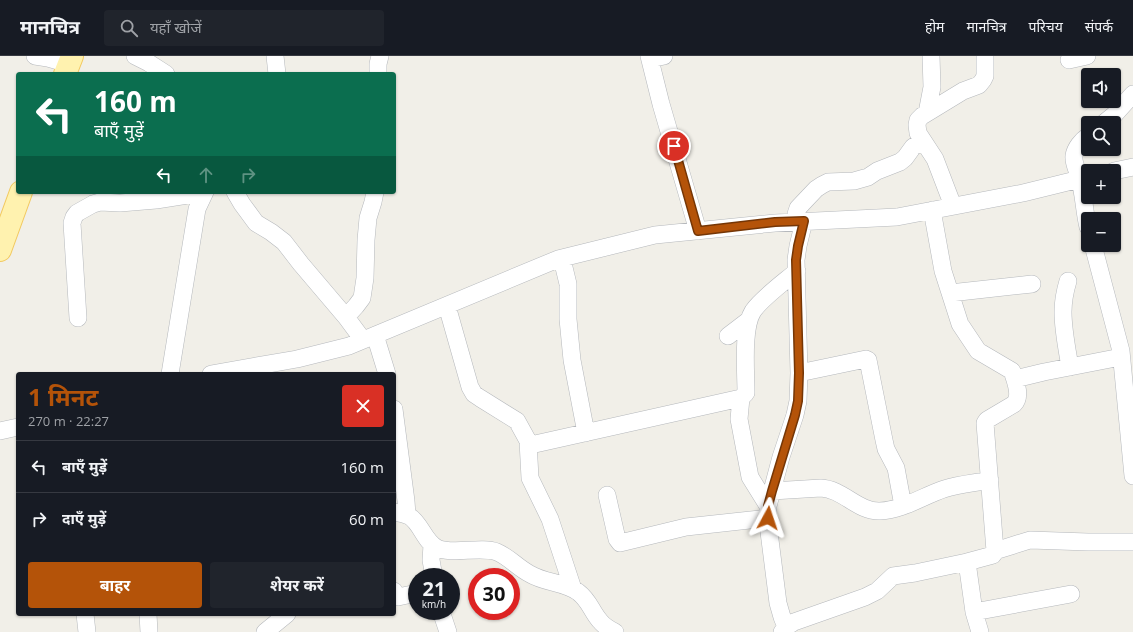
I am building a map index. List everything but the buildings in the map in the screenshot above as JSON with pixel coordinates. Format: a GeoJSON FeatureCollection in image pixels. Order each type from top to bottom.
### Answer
{"type":"FeatureCollection","features":[{"type":"Feature","properties":{"kind":"main road"},"geometry":{"type":"LineString","coordinates":[[0,250],[20,194]]}},
{"type":"Feature","properties":{"kind":"street"},"geometry":{"type":"LineString","coordinates":[[35,56],[48,58],[69,65]]}},
{"type":"Feature","properties":{"kind":"street"},"geometry":{"type":"LineString","coordinates":[[136,56],[163,72]]}},
{"type":"Feature","properties":{"kind":"street"},"geometry":{"type":"LineString","coordinates":[[275,56],[277,72]]}},
{"type":"Feature","properties":{"kind":"street"},"geometry":{"type":"LineString","coordinates":[[378,72],[380,56]]}},
{"type":"Feature","properties":{"kind":"street"},"geometry":{"type":"LineString","coordinates":[[927,113],[932,87],[931,56]]}},
{"type":"Feature","properties":{"kind":"street"},"geometry":{"type":"LineString","coordinates":[[953,206],[935,159],[918,133],[918,120],[963,91],[979,85],[985,76],[985,56]]}},
{"type":"Feature","properties":{"kind":"street"},"geometry":{"type":"LineString","coordinates":[[1069,60],[1087,56]]}},
{"type":"Feature","properties":{"kind":"street"},"geometry":{"type":"LineString","coordinates":[[654,57],[661,104],[698,231]]}},
{"type":"Feature","properties":{"kind":"street"},"geometry":{"type":"LineString","coordinates":[[1113,116],[1133,94]]}},
{"type":"Feature","properties":{"kind":"street"},"geometry":{"type":"LineString","coordinates":[[922,141],[913,147],[900,162],[877,171],[868,177],[854,181],[828,182],[822,185],[816,189],[798,208],[796,214],[800,221],[796,271],[799,373],[798,401],[769,505],[768,524],[778,603],[784,630],[794,622],[877,592],[893,576],[967,562],[993,555],[995,551],[1030,540],[1133,542]]}},
{"type":"Feature","properties":{"kind":"street"},"geometry":{"type":"LineString","coordinates":[[1081,143],[1074,157],[1074,163],[1081,174]]}},
{"type":"Feature","properties":{"kind":"street"},"geometry":{"type":"LineString","coordinates":[[1121,170],[1133,167]]}},
{"type":"Feature","properties":{"kind":"street"},"geometry":{"type":"LineString","coordinates":[[229,372],[297,359],[349,346],[558,260],[655,235],[775,222],[896,217],[1023,193],[1081,179]]}},
{"type":"Feature","properties":{"kind":"street"},"geometry":{"type":"LineString","coordinates":[[78,318],[72,223],[77,213],[93,204],[100,202],[120,203],[156,200],[187,194]]}},
{"type":"Feature","properties":{"kind":"street"},"geometry":{"type":"LineString","coordinates":[[170,372],[197,209],[204,194]]}},
{"type":"Feature","properties":{"kind":"street"},"geometry":{"type":"LineString","coordinates":[[236,194],[256,223],[284,242],[301,264],[351,311],[369,338],[386,372]]}},
{"type":"Feature","properties":{"kind":"street"},"geometry":{"type":"LineString","coordinates":[[351,311],[362,298],[365,278],[368,218],[374,202],[375,194]]}},
{"type":"Feature","properties":{"kind":"street"},"geometry":{"type":"LineString","coordinates":[[932,210],[943,271],[960,324],[978,351],[1012,371],[1015,379],[1018,397],[1017,402],[984,423],[995,551]]}},
{"type":"Feature","properties":{"kind":"street"},"geometry":{"type":"LineString","coordinates":[[1095,252],[1121,351],[1133,474]]}},
{"type":"Feature","properties":{"kind":"street"},"geometry":{"type":"LineString","coordinates":[[562,259],[568,284],[568,318],[572,360],[586,433]]}},
{"type":"Feature","properties":{"kind":"street"},"geometry":{"type":"LineString","coordinates":[[528,442],[535,444],[741,398],[746,393],[746,338],[749,320],[754,310],[796,271]]}},
{"type":"Feature","properties":{"kind":"street"},"geometry":{"type":"LineString","coordinates":[[1068,281],[1064,294],[1062,310],[1070,367]]}},
{"type":"Feature","properties":{"kind":"street"},"geometry":{"type":"LineString","coordinates":[[950,293],[1032,284]]}},
{"type":"Feature","properties":{"kind":"street"},"geometry":{"type":"LineString","coordinates":[[447,306],[470,387],[474,394],[517,421],[528,442],[530,478],[550,519],[573,589]]}},
{"type":"Feature","properties":{"kind":"street"},"geometry":{"type":"LineString","coordinates":[[728,336],[749,320]]}},
{"type":"Feature","properties":{"kind":"street"},"geometry":{"type":"LineString","coordinates":[[1015,379],[1121,357]]}},
{"type":"Feature","properties":{"kind":"street"},"geometry":{"type":"LineString","coordinates":[[799,373],[866,359],[868,360],[886,449],[896,468],[903,506]]}},
{"type":"Feature","properties":{"kind":"street"},"geometry":{"type":"LineString","coordinates":[[741,398],[739,419],[750,477],[769,505]]}},
{"type":"Feature","properties":{"kind":"street"},"geometry":{"type":"LineString","coordinates":[[396,424],[406,501],[401,514],[415,521],[432,545],[439,549],[447,550],[492,550],[504,556],[530,575],[573,589],[587,600],[600,622],[615,632]]}},
{"type":"Feature","properties":{"kind":"street"},"geometry":{"type":"LineString","coordinates":[[0,431],[16,427]]}},
{"type":"Feature","properties":{"kind":"street"},"geometry":{"type":"LineString","coordinates":[[607,495],[617,539],[620,543],[769,505],[821,488],[828,488],[835,491],[870,510],[880,511],[903,506],[945,489],[990,480]]}},
{"type":"Feature","properties":{"kind":"street"},"geometry":{"type":"LineString","coordinates":[[432,545],[431,560],[432,568]]}},
{"type":"Feature","properties":{"kind":"street"},"geometry":{"type":"LineString","coordinates":[[967,562],[974,612],[980,632]]}},
{"type":"Feature","properties":{"kind":"street"},"geometry":{"type":"LineString","coordinates":[[974,612],[1071,594]]}},
{"type":"Feature","properties":{"kind":"street"},"geometry":{"type":"LineString","coordinates":[[396,596],[408,595]]}},
{"type":"Feature","properties":{"kind":"street"},"geometry":{"type":"LineString","coordinates":[[148,616],[150,632]]}},
{"type":"Feature","properties":{"kind":"street"},"geometry":{"type":"LineString","coordinates":[[265,632],[285,616]]}},
{"type":"Feature","properties":{"kind":"street"},"geometry":{"type":"LineString","coordinates":[[444,620],[448,632]]}},
{"type":"Feature","properties":{"kind":"route"},"geometry":{"type":"LineString","coordinates":[[674,146],[698,231],[775,222],[804,221],[796,260],[799,373],[798,401],[768,506],[768,518]]}}]}
